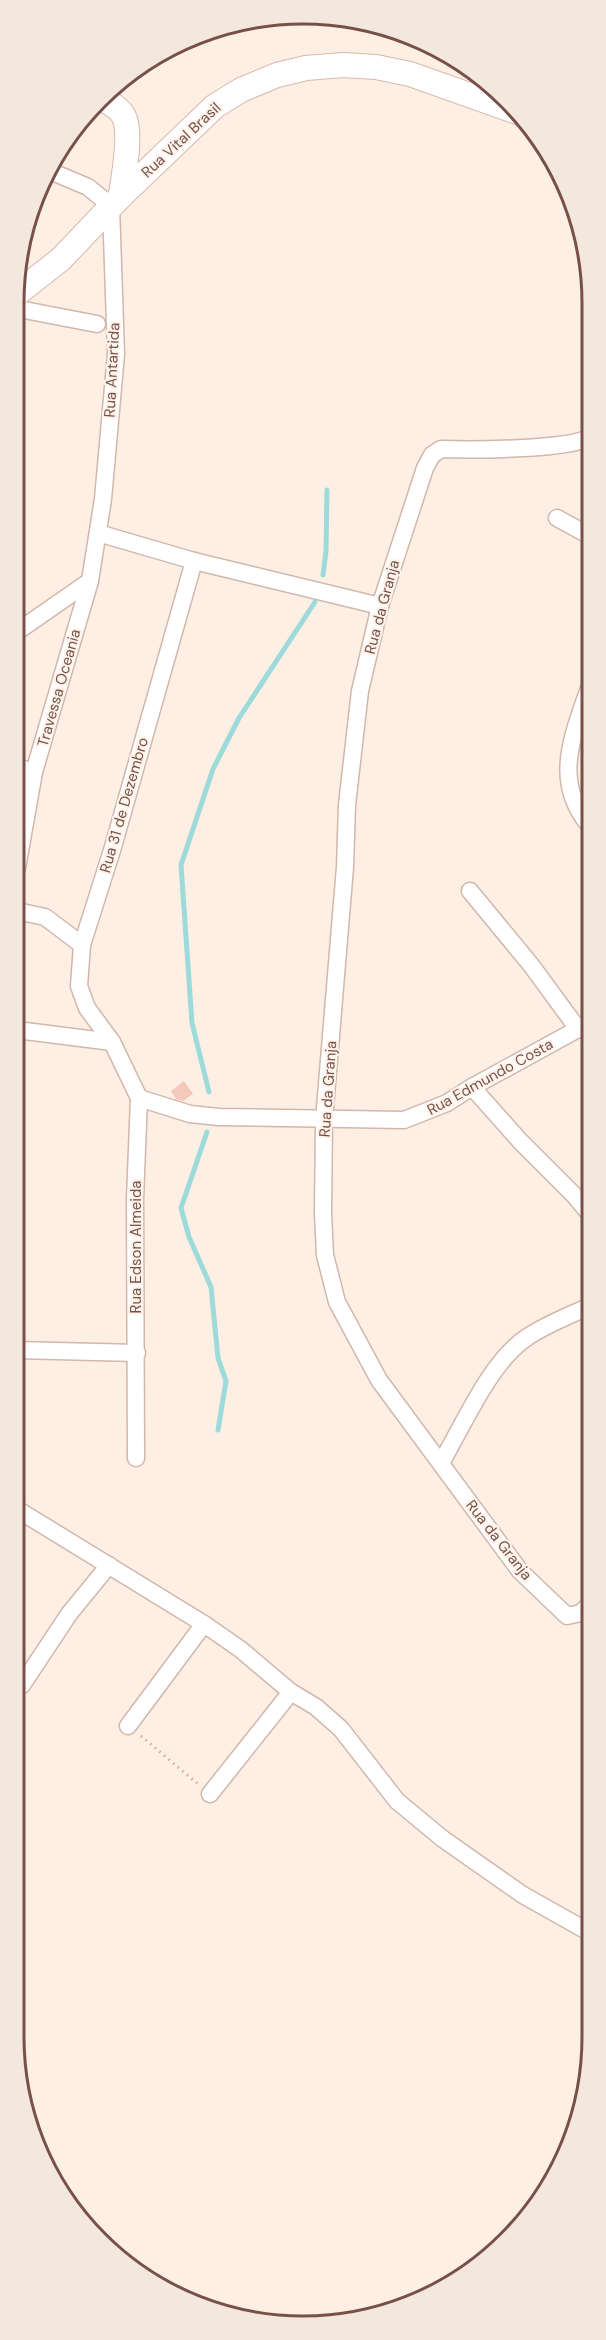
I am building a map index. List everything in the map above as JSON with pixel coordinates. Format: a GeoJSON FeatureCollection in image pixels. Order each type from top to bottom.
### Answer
{"type":"FeatureCollection","features":[{"type":"Feature","properties":{"kind":"street","name":"Rua Vital Brasil"},"geometry":{"type":"LineString","coordinates":[[25,287],[61,259],[116,201],[216,106],[242,90],[277,75],[306,68],[343,65],[376,67],[421,77],[500,106]]}},
{"type":"Feature","properties":{"kind":"street"},"geometry":{"type":"LineString","coordinates":[[56,174],[116,201],[127,137],[124,115],[109,103]]}},
{"type":"Feature","properties":{"kind":"street","name":"Rua Antartida"},"geometry":{"type":"LineString","coordinates":[[90,581],[103,499],[116,354],[116,201]]}},
{"type":"Feature","properties":{"kind":"street"},"geometry":{"type":"LineString","coordinates":[[24,310],[97,324]]}},
{"type":"Feature","properties":{"kind":"street","name":"Rua da Granja"},"geometry":{"type":"LineString","coordinates":[[582,440],[573,443],[510,448],[441,449],[432,455],[425,468],[380,606],[360,691],[347,805],[345,867],[324,1120],[323,1213],[325,1255],[336,1302],[379,1380],[520,1571],[567,1616],[582,1612]]}},
{"type":"Feature","properties":{"kind":"street"},"geometry":{"type":"LineString","coordinates":[[557,518],[582,532]]}},
{"type":"Feature","properties":{"kind":"street"},"geometry":{"type":"LineString","coordinates":[[98,533],[194,561],[380,606]]}},
{"type":"Feature","properties":{"kind":"street","name":"Rua 31 de Dezembro"},"geometry":{"type":"LineString","coordinates":[[112,1042],[87,1008],[79,986],[82,945],[119,825],[194,561]]}},
{"type":"Feature","properties":{"kind":"street"},"geometry":{"type":"LineString","coordinates":[[24,627],[90,581]]}},
{"type":"Feature","properties":{"kind":"street","name":"Travessa Oceania"},"geometry":{"type":"LineString","coordinates":[[24,828],[34,772],[90,581]]}},
{"type":"Feature","properties":{"kind":"street"},"geometry":{"type":"LineString","coordinates":[[582,709],[572,738],[568,763],[572,798],[582,817]]}},
{"type":"Feature","properties":{"kind":"street"},"geometry":{"type":"LineString","coordinates":[[24,768],[34,772]]}},
{"type":"Feature","properties":{"kind":"street"},"geometry":{"type":"LineString","coordinates":[[470,891],[582,1025]]}},
{"type":"Feature","properties":{"kind":"street"},"geometry":{"type":"LineString","coordinates":[[24,912],[45,917],[82,945]]}},
{"type":"Feature","properties":{"kind":"street","name":"Rua Edmundo Costa"},"geometry":{"type":"LineString","coordinates":[[140,1098],[197,1115],[324,1120],[404,1120],[447,1103],[582,1027]]}},
{"type":"Feature","properties":{"kind":"street"},"geometry":{"type":"LineString","coordinates":[[24,1031],[112,1042]]}},
{"type":"Feature","properties":{"kind":"street","name":"Rua Edson Almeida"},"geometry":{"type":"LineString","coordinates":[[112,1042],[140,1098],[135,1200],[136,1458]]}},
{"type":"Feature","properties":{"kind":"street"},"geometry":{"type":"LineString","coordinates":[[472,1087],[582,1205]]}},
{"type":"Feature","properties":{"kind":"street"},"geometry":{"type":"LineString","coordinates":[[441,1463],[490,1377],[508,1353],[525,1338],[582,1310]]}},
{"type":"Feature","properties":{"kind":"street"},"geometry":{"type":"LineString","coordinates":[[24,1350],[137,1353]]}},
{"type":"Feature","properties":{"kind":"street"},"geometry":{"type":"LineString","coordinates":[[24,1513],[204,1624],[240,1649],[291,1692],[316,1707],[341,1729],[397,1801],[443,1839],[523,1895],[582,1927]]}},
{"type":"Feature","properties":{"kind":"street"},"geometry":{"type":"LineString","coordinates":[[24,1682],[69,1614],[109,1565]]}},
{"type":"Feature","properties":{"kind":"street"},"geometry":{"type":"LineString","coordinates":[[128,1726],[204,1624]]}},
{"type":"Feature","properties":{"kind":"street"},"geometry":{"type":"LineString","coordinates":[[210,1794],[291,1692]]}},
{"type":"Feature","properties":{"kind":"path"},"geometry":{"type":"LineString","coordinates":[[128,1726],[210,1794]]}},
{"type":"Feature","properties":{"kind":"building"},"geometry":{"type":"Polygon","coordinates":[[[184,1081],[193,1094],[183,1101],[176,1099],[171,1091],[184,1081]]]}},
{"type":"Feature","properties":{"kind":"waterway"},"geometry":{"type":"LineString","coordinates":[[323,575],[326,551],[327,490]]}},
{"type":"Feature","properties":{"kind":"waterway"},"geometry":{"type":"LineString","coordinates":[[209,1092],[192,1023],[181,865],[213,769],[239,718],[315,602]]}},
{"type":"Feature","properties":{"kind":"waterway"},"geometry":{"type":"LineString","coordinates":[[207,1132],[181,1208],[189,1237],[211,1287],[218,1358],[226,1381],[218,1430]]}}]}
